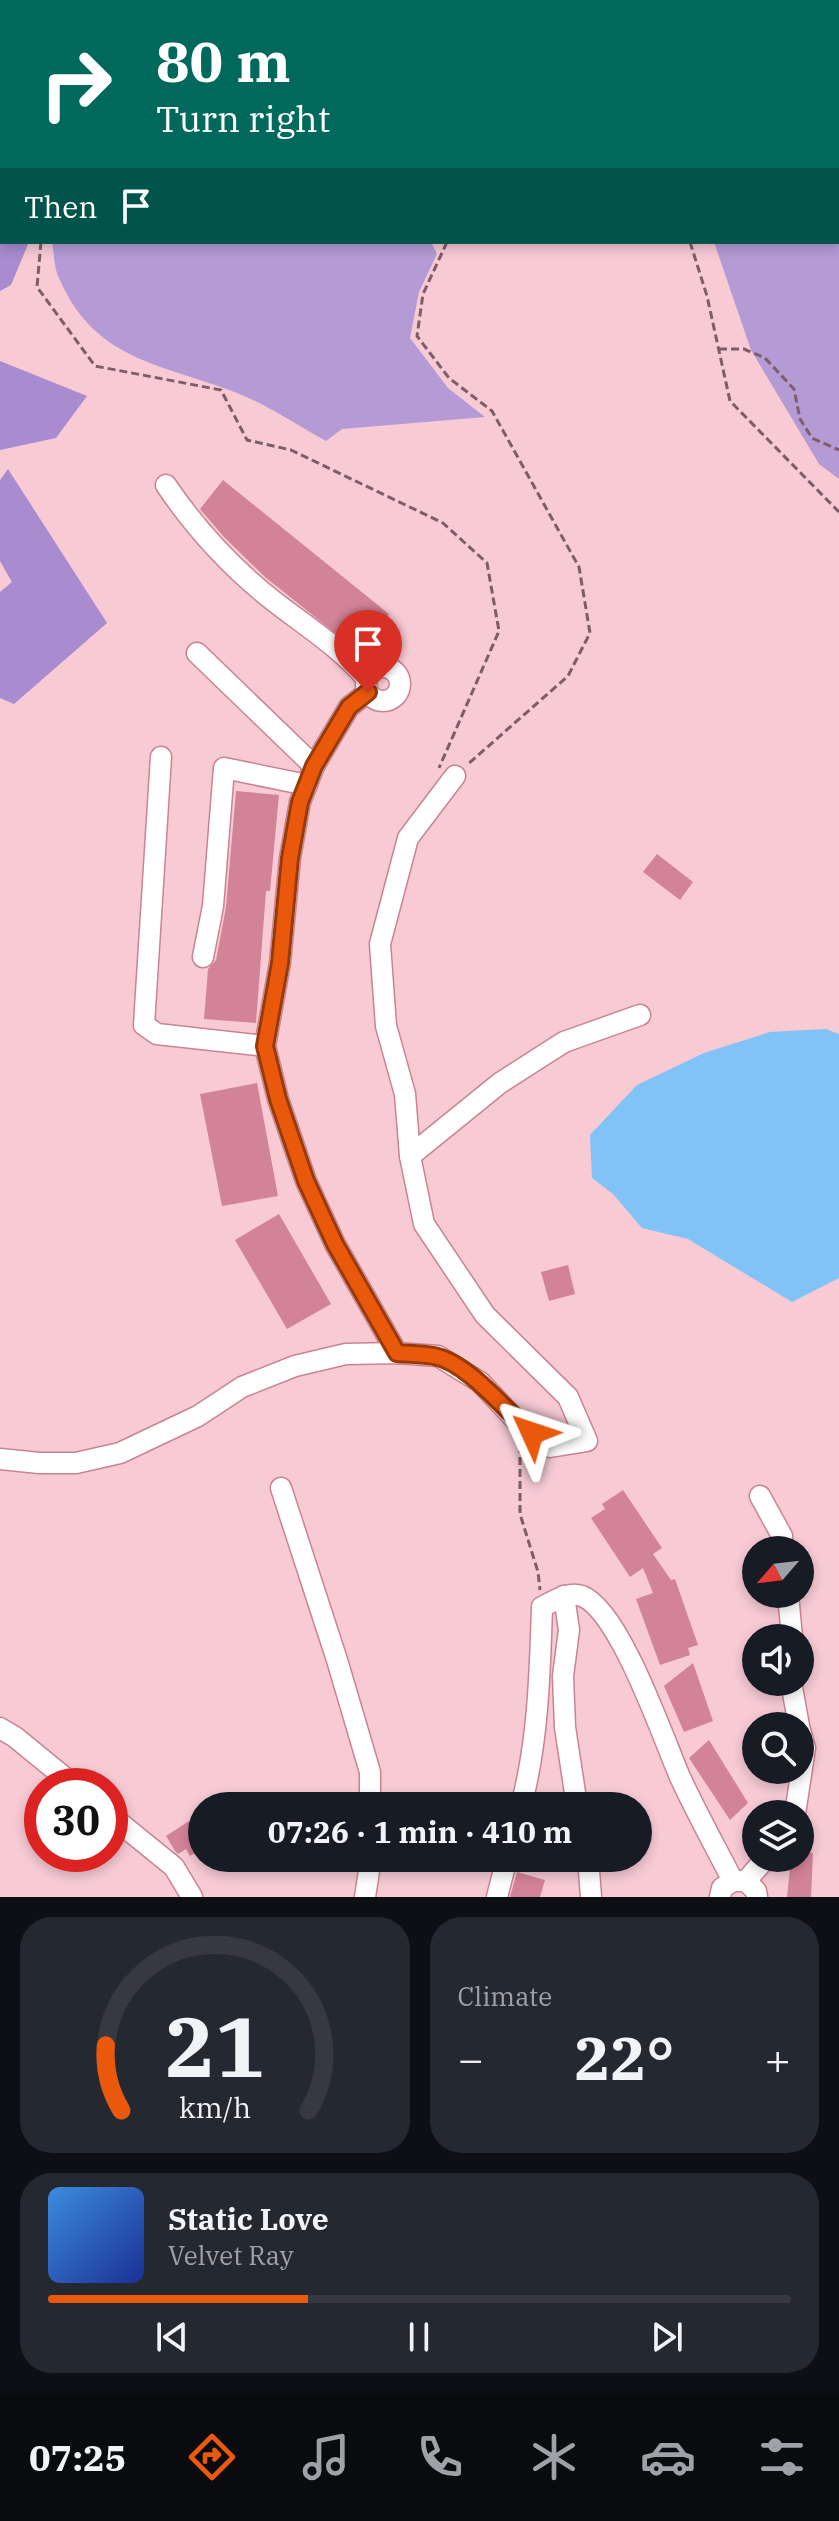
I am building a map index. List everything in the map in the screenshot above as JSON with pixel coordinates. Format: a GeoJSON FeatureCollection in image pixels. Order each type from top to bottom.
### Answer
{"type":"FeatureCollection","features":[{"type":"Feature","properties":{"kind":"street"},"geometry":{"type":"LineString","coordinates":[[166,485],[190,521],[229,560],[268,597],[353,661],[368,685],[349,707],[310,776],[300,802],[290,858],[280,963],[265,1046],[278,1099],[306,1181],[335,1244],[397,1353]]}},
{"type":"Feature","properties":{"kind":"street"},"geometry":{"type":"LineString","coordinates":[[197,653],[310,776]]}},
{"type":"Feature","properties":{"kind":"street"},"geometry":{"type":"LineString","coordinates":[[161,757],[144,1025],[157,1034],[265,1046]]}},
{"type":"Feature","properties":{"kind":"street"},"geometry":{"type":"LineString","coordinates":[[203,957],[213,906],[224,768],[310,776]]}},
{"type":"Feature","properties":{"kind":"street"},"geometry":{"type":"LineString","coordinates":[[0,1459],[76,1463],[120,1453],[198,1416],[242,1387],[295,1366],[346,1354],[438,1356],[480,1382],[514,1418],[550,1447],[587,1441],[568,1397],[485,1315],[424,1224],[410,1156],[405,1094],[386,1026],[380,944],[408,838],[446,772]]}},
{"type":"Feature","properties":{"kind":"street"},"geometry":{"type":"LineString","coordinates":[[410,1156],[500,1083],[564,1042],[640,1015]]}},
{"type":"Feature","properties":{"kind":"street"},"geometry":{"type":"LineString","coordinates":[[281,1488],[370,1772],[370,1792]]}},
{"type":"Feature","properties":{"kind":"street"},"geometry":{"type":"LineString","coordinates":[[760,1496],[782,1536]]}},
{"type":"Feature","properties":{"kind":"street"},"geometry":{"type":"LineString","coordinates":[[564,1596],[569,1630],[563,1676],[565,1727],[575,1792]]}},
{"type":"Feature","properties":{"kind":"street"},"geometry":{"type":"LineString","coordinates":[[525,1792],[541,1655],[542,1607],[564,1596],[581,1596],[597,1608],[617,1634],[682,1780],[739,1889],[754,1872]]}},
{"type":"Feature","properties":{"kind":"street"},"geometry":{"type":"LineString","coordinates":[[0,1728],[53,1768]]}},
{"type":"Feature","properties":{"kind":"street"},"geometry":{"type":"LineString","coordinates":[[128,1830],[174,1867],[192,1897]]}},
{"type":"Feature","properties":{"kind":"street"},"geometry":{"type":"LineString","coordinates":[[365,1897],[369,1872]]}},
{"type":"Feature","properties":{"kind":"street"},"geometry":{"type":"LineString","coordinates":[[497,1897],[503,1872]]}},
{"type":"Feature","properties":{"kind":"street"},"geometry":{"type":"LineString","coordinates":[[589,1872],[591,1897]]}},
{"type":"Feature","properties":{"kind":"path"},"geometry":{"type":"LineString","coordinates":[[41,244],[37,287],[95,366],[221,390],[247,440],[291,450],[443,523],[487,563],[499,631],[446,772]]}},
{"type":"Feature","properties":{"kind":"path"},"geometry":{"type":"LineString","coordinates":[[445,244],[423,294],[417,336],[449,378],[492,411],[579,567],[590,633],[568,676],[446,772]]}},
{"type":"Feature","properties":{"kind":"path"},"geometry":{"type":"LineString","coordinates":[[691,244],[707,296],[730,401],[839,512]]}},
{"type":"Feature","properties":{"kind":"path"},"geometry":{"type":"LineString","coordinates":[[719,349],[744,349],[765,358],[794,389],[800,419],[812,438],[839,450]]}},
{"type":"Feature","properties":{"kind":"path"},"geometry":{"type":"LineString","coordinates":[[514,1418],[520,1439],[520,1514],[538,1572],[542,1607]]}},
{"type":"Feature","properties":{"kind":"shaded area"},"geometry":{"type":"Polygon","coordinates":[[[0,244],[28,244],[11,285],[0,291],[0,244]]]}},
{"type":"Feature","properties":{"kind":"shaded area"},"geometry":{"type":"Polygon","coordinates":[[[52,244],[432,244],[437,254],[419,292],[410,338],[448,388],[485,417],[342,429],[326,441],[244,396],[162,368],[114,345],[93,329],[74,307],[55,265],[52,244]]]}},
{"type":"Feature","properties":{"kind":"shaded area"},"geometry":{"type":"Polygon","coordinates":[[[715,244],[839,244],[839,479],[819,464],[751,350],[715,244]]]}},
{"type":"Feature","properties":{"kind":"shaded area"},"geometry":{"type":"Polygon","coordinates":[[[0,361],[87,396],[56,438],[0,450],[0,361]]]}},
{"type":"Feature","properties":{"kind":"shaded area"},"geometry":{"type":"Polygon","coordinates":[[[8,469],[107,623],[14,704],[0,698],[0,592],[12,582],[0,561],[0,480],[8,469]]]}},
{"type":"Feature","properties":{"kind":"water"},"geometry":{"type":"Polygon","coordinates":[[[826,1029],[839,1034],[839,1278],[792,1302],[688,1239],[642,1228],[613,1194],[592,1178],[590,1135],[637,1085],[704,1053],[770,1032],[826,1029]]]}},
{"type":"Feature","properties":{"kind":"building"},"geometry":{"type":"Polygon","coordinates":[[[223,480],[389,614],[359,652],[265,577],[200,509],[223,480]]]}},
{"type":"Feature","properties":{"kind":"building"},"geometry":{"type":"Polygon","coordinates":[[[236,791],[279,795],[270,891],[266,891],[256,1023],[204,1019],[208,969],[216,960],[226,907],[236,791]]]}},
{"type":"Feature","properties":{"kind":"building"},"geometry":{"type":"Polygon","coordinates":[[[657,854],[693,882],[680,900],[643,872],[657,854]]]}},
{"type":"Feature","properties":{"kind":"building"},"geometry":{"type":"Polygon","coordinates":[[[257,1083],[278,1196],[222,1206],[200,1094],[257,1083]]]}},
{"type":"Feature","properties":{"kind":"building"},"geometry":{"type":"Polygon","coordinates":[[[279,1214],[331,1304],[287,1329],[235,1240],[279,1214]]]}},
{"type":"Feature","properties":{"kind":"building"},"geometry":{"type":"Polygon","coordinates":[[[568,1265],[575,1294],[549,1301],[541,1272],[568,1265]]]}},
{"type":"Feature","properties":{"kind":"building"},"geometry":{"type":"Polygon","coordinates":[[[623,1490],[662,1548],[653,1554],[671,1580],[675,1579],[698,1645],[688,1648],[690,1655],[660,1665],[636,1599],[653,1593],[643,1568],[630,1577],[591,1518],[605,1509],[602,1504],[623,1490]]]}},
{"type":"Feature","properties":{"kind":"building"},"geometry":{"type":"Polygon","coordinates":[[[693,1663],[713,1721],[684,1732],[664,1686],[693,1663]]]}},
{"type":"Feature","properties":{"kind":"building"},"geometry":{"type":"Polygon","coordinates":[[[709,1740],[746,1800],[742,1800],[742,1809],[730,1820],[689,1758],[709,1740]]]}},
{"type":"Feature","properties":{"kind":"building"},"geometry":{"type":"Polygon","coordinates":[[[188,1822],[188,1852],[186,1849],[178,1854],[166,1836],[188,1822]]]}},
{"type":"Feature","properties":{"kind":"building"},"geometry":{"type":"Polygon","coordinates":[[[517,1872],[545,1880],[540,1897],[510,1897],[517,1872]]]}},
{"type":"Feature","properties":{"kind":"building"},"geometry":{"type":"Polygon","coordinates":[[[790,1872],[812,1872],[811,1897],[787,1897],[790,1872]]]}},
{"type":"Feature","properties":{"kind":"route"},"geometry":{"type":"LineString","coordinates":[[368,692],[349,707],[314,766],[300,802],[290,858],[280,963],[265,1046],[278,1099],[306,1181],[335,1244],[397,1353],[438,1356],[480,1382],[532,1433]]}}]}
